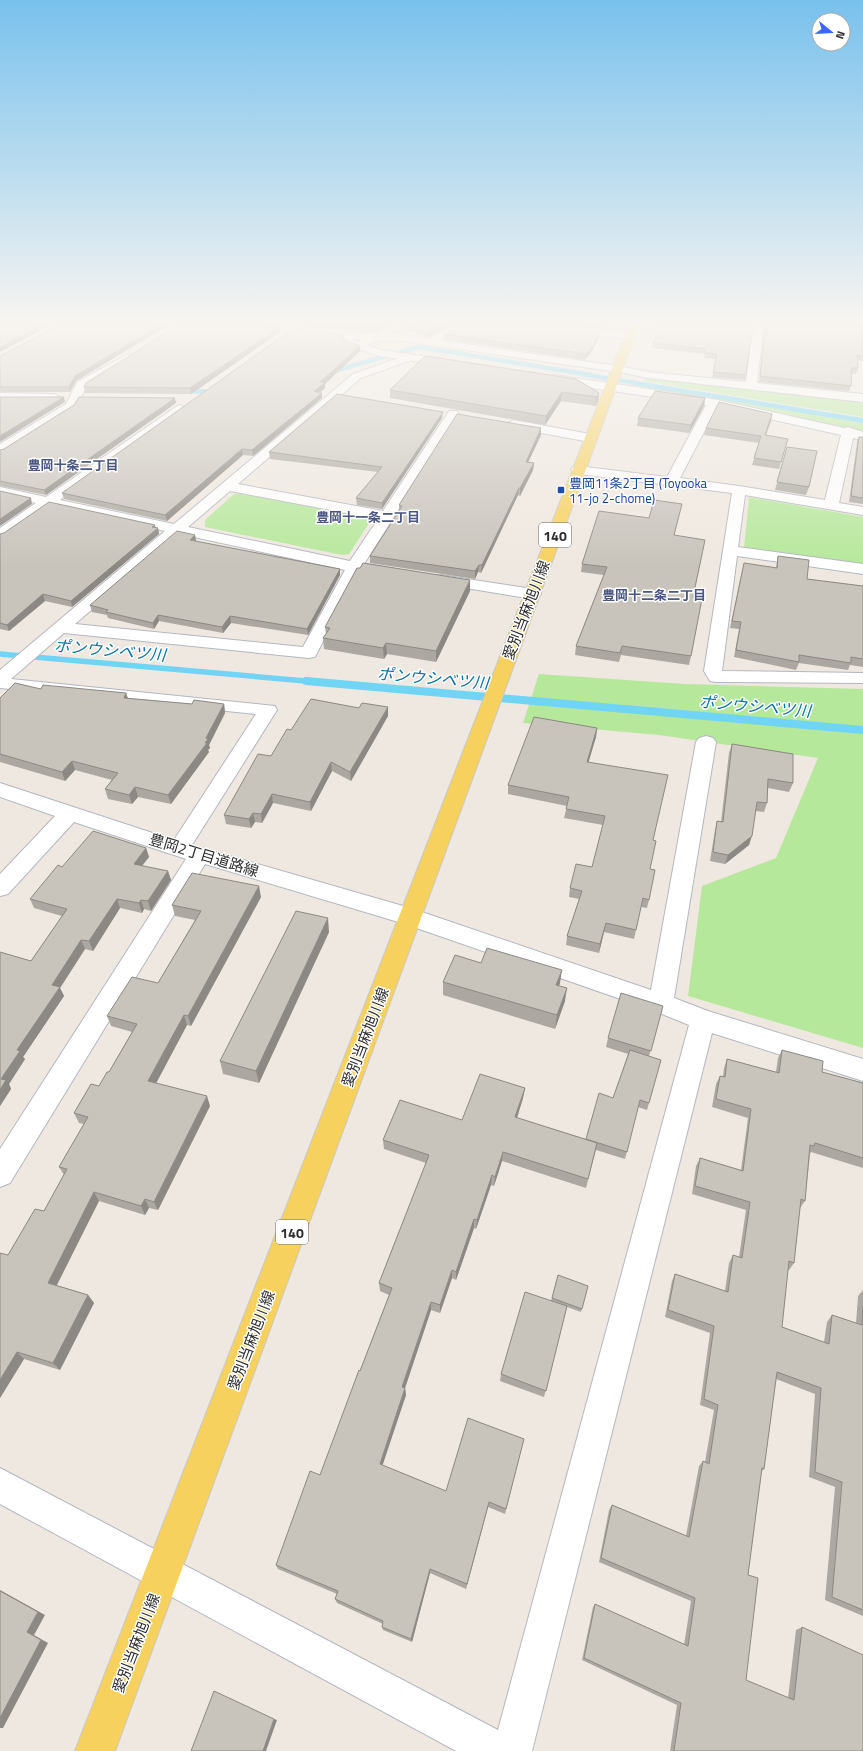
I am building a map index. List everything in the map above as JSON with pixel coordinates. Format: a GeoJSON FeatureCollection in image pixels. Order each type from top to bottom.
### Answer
{"type":"FeatureCollection","features":[{"type":"Feature","properties":{"kind":"main road","name":"愛別当麻旭川線"},"geometry":{"type":"LineString","coordinates":[[95,1751],[604,404]]}},
{"type":"Feature","properties":{"kind":"street"},"geometry":{"type":"LineString","coordinates":[[0,450],[71,406],[72,404]]}},
{"type":"Feature","properties":{"kind":"street"},"geometry":{"type":"LineString","coordinates":[[0,535],[184,404]]}},
{"type":"Feature","properties":{"kind":"street"},"geometry":{"type":"LineString","coordinates":[[0,679],[325,404]]}},
{"type":"Feature","properties":{"kind":"street"},"geometry":{"type":"LineString","coordinates":[[671,482],[713,404]]}},
{"type":"Feature","properties":{"kind":"street"},"geometry":{"type":"LineString","coordinates":[[716,404],[848,431],[863,436]]}},
{"type":"Feature","properties":{"kind":"street"},"geometry":{"type":"LineString","coordinates":[[437,412],[468,417]]}},
{"type":"Feature","properties":{"kind":"street"},"geometry":{"type":"LineString","coordinates":[[61,628],[309,653],[354,567],[453,414]]}},
{"type":"Feature","properties":{"kind":"street"},"geometry":{"type":"LineString","coordinates":[[499,422],[590,438]]}},
{"type":"Feature","properties":{"kind":"street"},"geometry":{"type":"LineString","coordinates":[[831,506],[848,431]]}},
{"type":"Feature","properties":{"kind":"street"},"geometry":{"type":"LineString","coordinates":[[578,470],[739,490],[863,511]]}},
{"type":"Feature","properties":{"kind":"street"},"geometry":{"type":"LineString","coordinates":[[228,486],[387,516]]}},
{"type":"Feature","properties":{"kind":"street"},"geometry":{"type":"LineString","coordinates":[[739,490],[712,671],[716,677],[863,678]]}},
{"type":"Feature","properties":{"kind":"street"},"geometry":{"type":"LineString","coordinates":[[0,491],[354,567],[401,574]]}},
{"type":"Feature","properties":{"kind":"street"},"geometry":{"type":"LineString","coordinates":[[730,550],[863,569]]}},
{"type":"Feature","properties":{"kind":"street"},"geometry":{"type":"LineString","coordinates":[[424,577],[533,594]]}},
{"type":"Feature","properties":{"kind":"street"},"geometry":{"type":"LineString","coordinates":[[0,683],[268,710],[189,851],[0,1174]]}},
{"type":"Feature","properties":{"kind":"street"},"geometry":{"type":"LineString","coordinates":[[661,1003],[706,742]]}},
{"type":"Feature","properties":{"kind":"street","name":"豊岡2丁目道路線"},"geometry":{"type":"LineString","coordinates":[[0,790],[189,851],[410,917],[661,1003],[703,1020],[863,1070]]}},
{"type":"Feature","properties":{"kind":"street"},"geometry":{"type":"LineString","coordinates":[[0,888],[70,813]]}},
{"type":"Feature","properties":{"kind":"street"},"geometry":{"type":"LineString","coordinates":[[512,1751],[703,1020]]}},
{"type":"Feature","properties":{"kind":"street"},"geometry":{"type":"LineString","coordinates":[[0,1485],[163,1571],[496,1751]]}},
{"type":"Feature","properties":{"kind":"green space"},"geometry":{"type":"Polygon","coordinates":[[[723,404],[750,404],[863,423],[863,432],[723,404]]]}},
{"type":"Feature","properties":{"kind":"green space"},"geometry":{"type":"Polygon","coordinates":[[[782,404],[863,404],[863,417],[782,404]]]}},
{"type":"Feature","properties":{"kind":"green space"},"geometry":{"type":"Polygon","coordinates":[[[240,493],[368,517],[371,520],[349,554],[342,555],[205,527],[205,520],[234,494],[240,493]]]}},
{"type":"Feature","properties":{"kind":"green space"},"geometry":{"type":"Polygon","coordinates":[[[749,497],[863,517],[863,565],[744,548],[749,497]]]}},
{"type":"Feature","properties":{"kind":"green space"},"geometry":{"type":"Polygon","coordinates":[[[539,674],[685,684],[863,689],[863,1048],[688,996],[702,886],[776,858],[818,758],[659,735],[523,723],[539,674]]]}},
{"type":"Feature","properties":{"kind":"water"},"geometry":{"type":"Polygon","coordinates":[[[747,404],[776,404],[863,418],[863,423],[747,404]]]}},
{"type":"Feature","properties":{"kind":"building"},"geometry":{"type":"Polygon","coordinates":[[[0,404],[53,404],[0,436],[0,404]]]}},
{"type":"Feature","properties":{"kind":"building"},"geometry":{"type":"Polygon","coordinates":[[[75,404],[167,404],[44,490],[0,481],[0,450],[4,449],[75,404]]]}},
{"type":"Feature","properties":{"kind":"building"},"geometry":{"type":"Polygon","coordinates":[[[188,404],[309,404],[252,450],[242,449],[165,515],[62,493],[188,404]]]}},
{"type":"Feature","properties":{"kind":"building"},"geometry":{"type":"Polygon","coordinates":[[[326,404],[394,404],[443,412],[382,503],[356,498],[382,467],[269,452],[326,404]]]}},
{"type":"Feature","properties":{"kind":"building"},"geometry":{"type":"Polygon","coordinates":[[[472,404],[554,404],[546,416],[472,404]]]}},
{"type":"Feature","properties":{"kind":"building"},"geometry":{"type":"Polygon","coordinates":[[[647,404],[702,404],[691,425],[638,418],[647,404]]]}},
{"type":"Feature","properties":{"kind":"building"},"geometry":{"type":"Polygon","coordinates":[[[718,404],[727,404],[772,414],[765,435],[788,439],[781,462],[754,458],[761,436],[706,428],[718,404]]]}},
{"type":"Feature","properties":{"kind":"building"},"geometry":{"type":"Polygon","coordinates":[[[457,414],[541,428],[526,462],[534,463],[519,488],[482,565],[479,565],[475,571],[370,556],[402,506],[399,505],[457,414]]]}},
{"type":"Feature","properties":{"kind":"building"},"geometry":{"type":"Polygon","coordinates":[[[859,437],[863,437],[863,498],[851,496],[859,437]]]}},
{"type":"Feature","properties":{"kind":"building"},"geometry":{"type":"Polygon","coordinates":[[[787,447],[817,451],[809,487],[777,482],[787,447]]]}},
{"type":"Feature","properties":{"kind":"building"},"geometry":{"type":"Polygon","coordinates":[[[0,491],[31,498],[0,519],[0,491]]]}},
{"type":"Feature","properties":{"kind":"building"},"geometry":{"type":"Polygon","coordinates":[[[654,500],[682,504],[674,535],[705,540],[693,597],[702,599],[691,656],[622,646],[620,653],[576,646],[607,567],[582,564],[599,511],[649,518],[654,500]]]}},
{"type":"Feature","properties":{"kind":"building"},"geometry":{"type":"Polygon","coordinates":[[[49,502],[155,525],[152,527],[158,528],[71,601],[43,594],[7,625],[0,623],[0,534],[4,533],[49,502]]]}},
{"type":"Feature","properties":{"kind":"building"},"geometry":{"type":"Polygon","coordinates":[[[177,531],[195,535],[190,540],[340,569],[307,629],[230,616],[222,627],[158,615],[153,623],[106,612],[108,610],[90,605],[177,531]]]}},
{"type":"Feature","properties":{"kind":"building"},"geometry":{"type":"Polygon","coordinates":[[[778,556],[809,560],[807,579],[863,586],[863,659],[851,657],[851,663],[799,655],[799,662],[736,650],[741,622],[732,621],[744,563],[777,568],[778,556]]]}},
{"type":"Feature","properties":{"kind":"building"},"geometry":{"type":"Polygon","coordinates":[[[363,563],[470,580],[436,651],[386,643],[383,648],[323,638],[330,628],[325,627],[357,568],[360,568],[363,563]]]}},
{"type":"Feature","properties":{"kind":"building"},"geometry":{"type":"Polygon","coordinates":[[[15,683],[41,689],[43,685],[126,693],[124,698],[192,704],[194,700],[224,704],[206,738],[208,739],[205,743],[207,743],[168,795],[135,787],[129,795],[105,789],[118,773],[72,761],[62,772],[0,754],[0,698],[15,683]]]}},
{"type":"Feature","properties":{"kind":"building"},"geometry":{"type":"Polygon","coordinates":[[[311,699],[359,708],[362,703],[388,707],[350,772],[331,762],[310,802],[272,794],[261,814],[253,813],[249,819],[224,815],[258,754],[271,756],[287,729],[291,730],[311,699]]]}},
{"type":"Feature","properties":{"kind":"building"},"geometry":{"type":"Polygon","coordinates":[[[534,717],[597,728],[587,762],[668,775],[653,840],[656,841],[650,869],[655,870],[649,900],[643,898],[636,930],[606,923],[600,944],[567,936],[582,891],[570,888],[576,864],[592,867],[605,816],[566,809],[569,797],[508,785],[534,717]]]}},
{"type":"Feature","properties":{"kind":"building"},"geometry":{"type":"Polygon","coordinates":[[[732,744],[793,754],[793,783],[768,779],[767,803],[757,802],[752,836],[728,855],[713,852],[717,821],[723,822],[732,744]]]}},
{"type":"Feature","properties":{"kind":"building"},"geometry":{"type":"Polygon","coordinates":[[[93,831],[146,848],[134,864],[168,871],[148,901],[141,900],[139,903],[117,899],[89,941],[81,940],[52,985],[60,987],[17,1050],[20,1051],[1,1079],[6,1080],[0,1090],[0,952],[31,961],[67,909],[30,899],[58,865],[62,867],[93,831]]]}},
{"type":"Feature","properties":{"kind":"building"},"geometry":{"type":"Polygon","coordinates":[[[192,873],[259,886],[188,1016],[184,1015],[148,1081],[207,1096],[154,1202],[145,1199],[141,1206],[94,1192],[48,1283],[88,1295],[53,1363],[17,1352],[0,1380],[0,1253],[8,1255],[35,1209],[44,1211],[67,1169],[59,1167],[88,1117],[74,1113],[91,1084],[99,1086],[107,1072],[109,1072],[137,1024],[107,1016],[132,977],[158,983],[201,911],[172,905],[192,873]]]}},
{"type":"Feature","properties":{"kind":"building"},"geometry":{"type":"Polygon","coordinates":[[[296,911],[328,918],[256,1071],[220,1061],[296,911]]]}},
{"type":"Feature","properties":{"kind":"building"},"geometry":{"type":"Polygon","coordinates":[[[487,948],[562,970],[556,985],[567,988],[557,1015],[443,982],[455,955],[481,963],[487,948]]]}},
{"type":"Feature","properties":{"kind":"building"},"geometry":{"type":"Polygon","coordinates":[[[621,993],[663,1006],[651,1051],[608,1038],[621,993]]]}},
{"type":"Feature","properties":{"kind":"building"},"geometry":{"type":"Polygon","coordinates":[[[630,1050],[661,1060],[649,1103],[640,1100],[627,1152],[586,1139],[599,1093],[613,1098],[630,1050]]]}},
{"type":"Feature","properties":{"kind":"building"},"geometry":{"type":"Polygon","coordinates":[[[782,1050],[823,1061],[822,1072],[863,1083],[863,1158],[815,1143],[814,1146],[810,1145],[805,1201],[801,1199],[794,1263],[789,1261],[782,1327],[829,1344],[832,1315],[862,1325],[863,1306],[863,1610],[832,1597],[842,1482],[815,1472],[821,1388],[777,1372],[764,1469],[762,1468],[748,1575],[758,1578],[746,1680],[794,1700],[802,1627],[863,1655],[863,1751],[674,1751],[681,1703],[584,1658],[595,1604],[688,1646],[695,1598],[601,1558],[612,1505],[689,1537],[703,1461],[709,1464],[718,1405],[704,1399],[714,1326],[668,1310],[675,1274],[728,1292],[733,1255],[742,1258],[750,1202],[695,1186],[700,1158],[743,1171],[751,1109],[716,1099],[720,1076],[725,1077],[727,1059],[779,1073],[782,1050]]]}},
{"type":"Feature","properties":{"kind":"building"},"geometry":{"type":"Polygon","coordinates":[[[480,1074],[525,1088],[515,1117],[597,1143],[588,1179],[503,1152],[495,1177],[492,1175],[477,1220],[474,1219],[456,1272],[452,1270],[440,1305],[431,1302],[402,1387],[405,1388],[380,1464],[446,1491],[468,1418],[524,1439],[506,1509],[489,1502],[467,1584],[430,1569],[411,1639],[382,1627],[383,1621],[335,1599],[338,1591],[276,1565],[310,1471],[320,1475],[359,1370],[360,1371],[392,1288],[379,1283],[429,1155],[383,1140],[400,1100],[462,1120],[480,1074]]]}},
{"type":"Feature","properties":{"kind":"building"},"geometry":{"type":"Polygon","coordinates":[[[558,1275],[588,1286],[582,1309],[552,1298],[558,1275]]]}},
{"type":"Feature","properties":{"kind":"building"},"geometry":{"type":"Polygon","coordinates":[[[525,1292],[567,1306],[546,1391],[501,1374],[525,1292]]]}},
{"type":"Feature","properties":{"kind":"building"},"geometry":{"type":"Polygon","coordinates":[[[0,1591],[38,1612],[27,1632],[41,1640],[0,1718],[0,1591]]]}},
{"type":"Feature","properties":{"kind":"building"},"geometry":{"type":"Polygon","coordinates":[[[214,1691],[274,1719],[263,1751],[191,1751],[214,1691]]]}},
{"type":"Feature","properties":{"kind":"waterway","name":"ポンウシベツ川"},"geometry":{"type":"LineString","coordinates":[[0,654],[317,682]]}},
{"type":"Feature","properties":{"kind":"waterway","name":"ポンウシベツ川"},"geometry":{"type":"LineString","coordinates":[[306,681],[863,730]]}},
{"type":"Feature","properties":{"kind":"place","name":"豊岡11条2丁目 (Toyooka 11-jo 2-chome)"},"geometry":{"type":"Point","coordinates":[561,490]}},
{"type":"Feature","properties":{"kind":"district","name":"豊岡十条二丁目"},"geometry":{"type":"Point","coordinates":[73,465]}},
{"type":"Feature","properties":{"kind":"district","name":"豊岡十一条二丁目"},"geometry":{"type":"Point","coordinates":[368,517]}},
{"type":"Feature","properties":{"kind":"district","name":"豊岡十二条二丁目"},"geometry":{"type":"Point","coordinates":[654,595]}}]}
